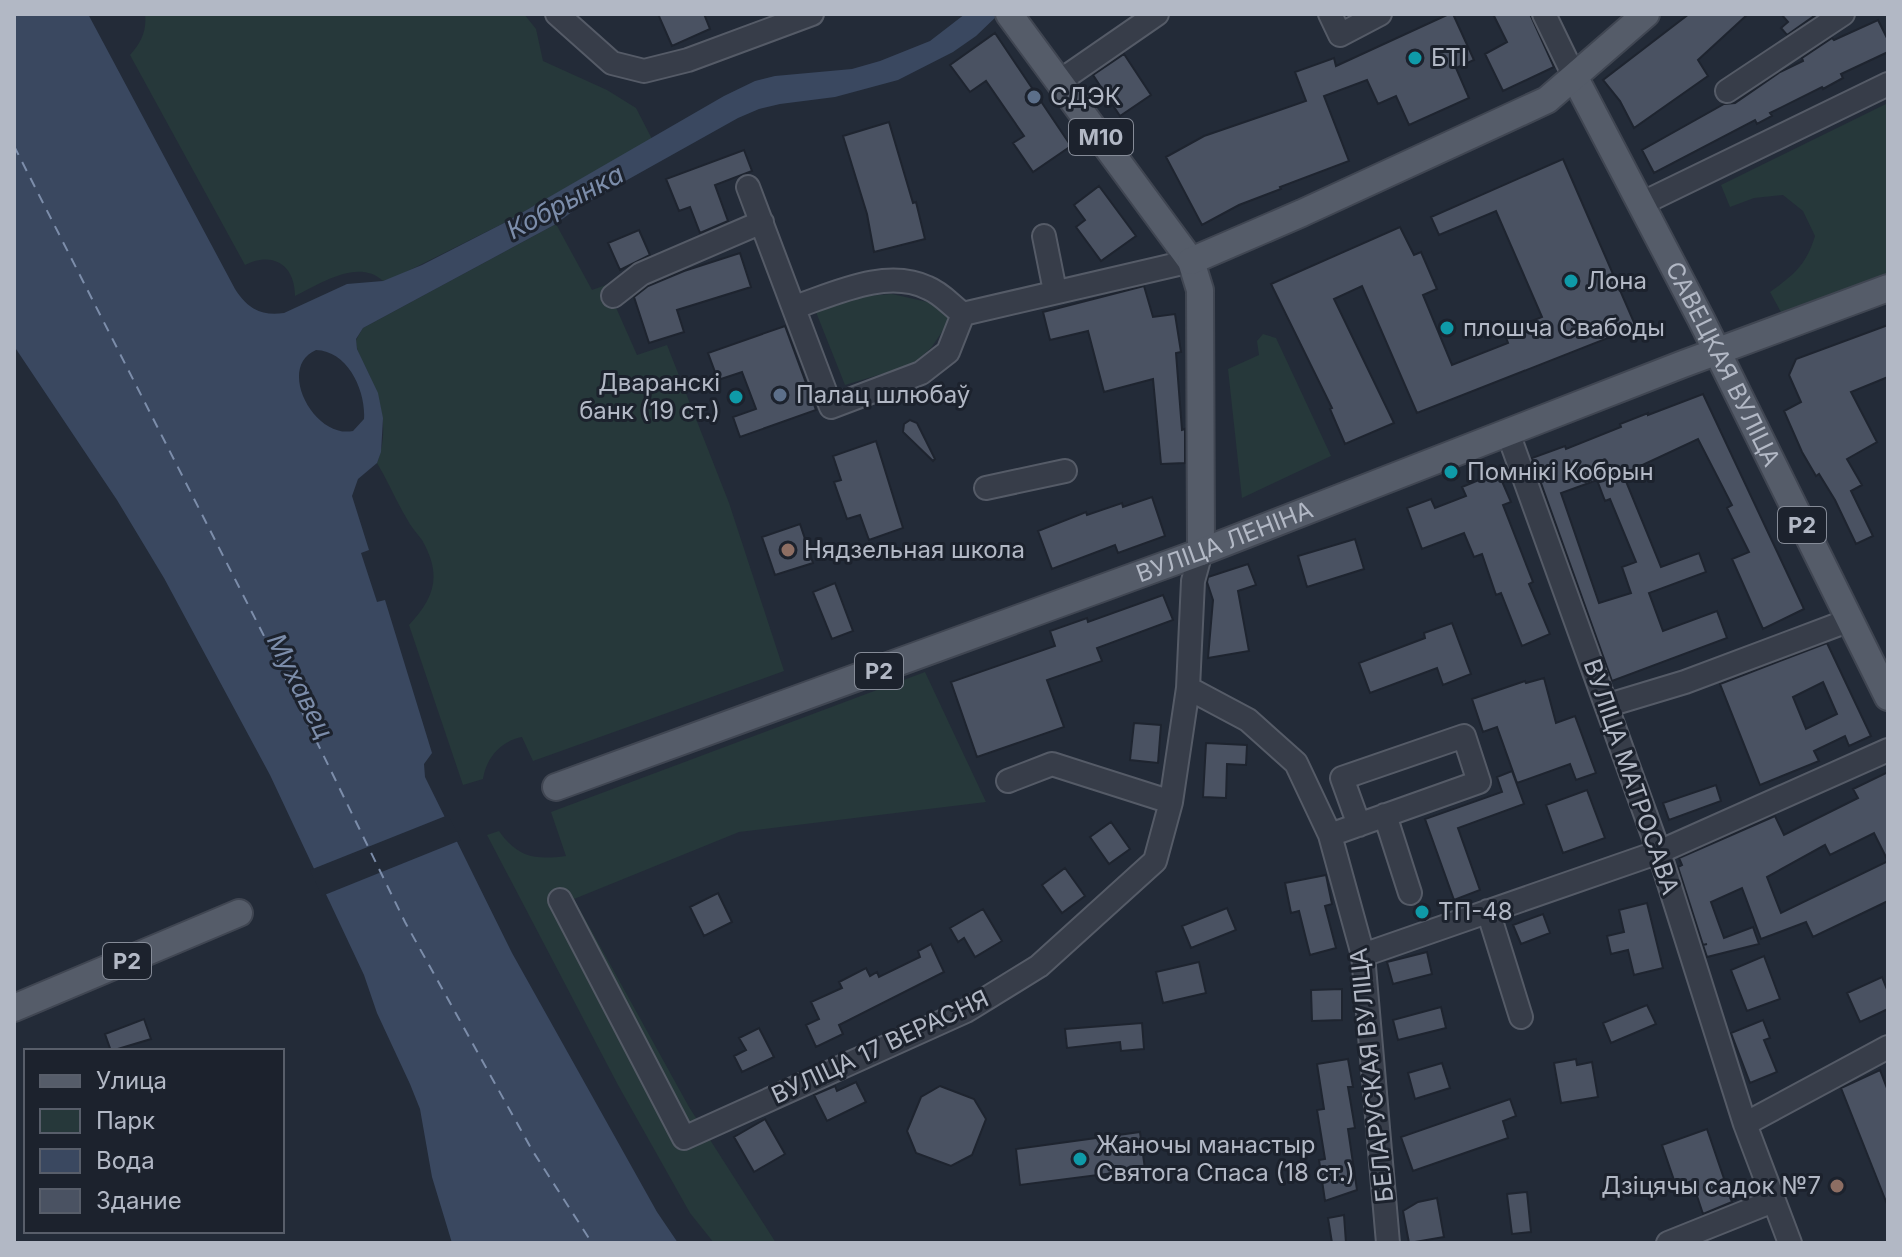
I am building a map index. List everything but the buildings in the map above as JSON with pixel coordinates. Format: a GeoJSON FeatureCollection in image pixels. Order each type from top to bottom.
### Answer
{"type":"FeatureCollection","features":[{"type":"Feature","properties":{"kind":"main road","name":"М10"},"geometry":{"type":"LineString","coordinates":[[1009,14],[1191,261],[1200,290],[1201,552]]}},
{"type":"Feature","properties":{"kind":"main road"},"geometry":{"type":"LineString","coordinates":[[1191,261],[1547,100],[1646,14]]}},
{"type":"Feature","properties":{"kind":"main road","name":"САВЕЦКАЯ ВУЛІЦА"},"geometry":{"type":"LineString","coordinates":[[1575,78],[1888,697]]}},
{"type":"Feature","properties":{"kind":"main road","name":"ВУЛІЦА ЛЕНІНА"},"geometry":{"type":"LineString","coordinates":[[556,787],[1201,552],[1888,288]]}},
{"type":"Feature","properties":{"kind":"main road","name":"Р2"},"geometry":{"type":"LineString","coordinates":[[14,1008],[239,913]]}},
{"type":"Feature","properties":{"kind":"street"},"geometry":{"type":"LineString","coordinates":[[557,14],[612,63],[644,71],[688,60],[812,14]]}},
{"type":"Feature","properties":{"kind":"street"},"geometry":{"type":"LineString","coordinates":[[1060,81],[1157,14]]}},
{"type":"Feature","properties":{"kind":"street"},"geometry":{"type":"LineString","coordinates":[[1330,14],[1340,35],[1380,14]]}},
{"type":"Feature","properties":{"kind":"street"},"geometry":{"type":"LineString","coordinates":[[1544,14],[1575,78]]}},
{"type":"Feature","properties":{"kind":"street"},"geometry":{"type":"LineString","coordinates":[[1727,91],[1843,14]]}},
{"type":"Feature","properties":{"kind":"street"},"geometry":{"type":"LineString","coordinates":[[1641,204],[1888,84]]}},
{"type":"Feature","properties":{"kind":"street"},"geometry":{"type":"LineString","coordinates":[[748,187],[831,407],[921,373],[948,352],[963,314]]}},
{"type":"Feature","properties":{"kind":"street"},"geometry":{"type":"LineString","coordinates":[[613,296],[641,274],[762,222]]}},
{"type":"Feature","properties":{"kind":"street"},"geometry":{"type":"LineString","coordinates":[[1044,236],[1055,291]]}},
{"type":"Feature","properties":{"kind":"street"},"geometry":{"type":"LineString","coordinates":[[963,314],[1191,261]]}},
{"type":"Feature","properties":{"kind":"street"},"geometry":{"type":"LineString","coordinates":[[795,307],[867,284],[903,280],[930,288],[963,314]]}},
{"type":"Feature","properties":{"kind":"street","name":"ВУЛІЦА МАТРОСАВА"},"geometry":{"type":"LineString","coordinates":[[1508,433],[1659,852],[1745,1124],[1790,1243]]}},
{"type":"Feature","properties":{"kind":"street"},"geometry":{"type":"LineString","coordinates":[[986,488],[1065,471]]}},
{"type":"Feature","properties":{"kind":"street","name":"ВУЛІЦА 17 ВЕРАСНЯ"},"geometry":{"type":"LineString","coordinates":[[560,900],[684,1138],[966,1011],[1039,966],[1155,861],[1171,802],[1188,688],[1193,581],[1201,552]]}},
{"type":"Feature","properties":{"kind":"street"},"geometry":{"type":"LineString","coordinates":[[1606,703],[1612,704],[1685,682],[1850,620]]}},
{"type":"Feature","properties":{"kind":"street","name":"БЕЛАРУСКАЯ ВУЛІЦА"},"geometry":{"type":"LineString","coordinates":[[1188,688],[1248,720],[1296,763],[1330,835],[1363,955],[1388,1243]]}},
{"type":"Feature","properties":{"kind":"street"},"geometry":{"type":"LineString","coordinates":[[1330,835],[1359,825],[1385,815],[1479,782],[1464,736],[1342,778],[1359,825]]}},
{"type":"Feature","properties":{"kind":"street"},"geometry":{"type":"LineString","coordinates":[[1363,955],[1659,852],[1888,750]]}},
{"type":"Feature","properties":{"kind":"street"},"geometry":{"type":"LineString","coordinates":[[1008,781],[1052,764],[1171,802]]}},
{"type":"Feature","properties":{"kind":"street"},"geometry":{"type":"LineString","coordinates":[[1385,815],[1410,893]]}},
{"type":"Feature","properties":{"kind":"street"},"geometry":{"type":"LineString","coordinates":[[1488,911],[1521,1017]]}},
{"type":"Feature","properties":{"kind":"street"},"geometry":{"type":"LineString","coordinates":[[1745,1124],[1888,1047]]}},
{"type":"Feature","properties":{"kind":"street"},"geometry":{"type":"LineString","coordinates":[[1668,1243],[1773,1201]]}},
{"type":"Feature","properties":{"kind":"green space"},"geometry":{"type":"Polygon","coordinates":[[[145,14],[524,14],[536,29],[543,61],[607,90],[636,108],[652,139],[504,223],[398,276],[383,281],[373,275],[351,272],[295,296],[291,276],[280,263],[264,259],[245,265],[130,55],[142,36],[145,14]]]}},
{"type":"Feature","properties":{"kind":"green space"},"geometry":{"type":"Polygon","coordinates":[[[1888,103],[1888,274],[1782,314],[1770,292],[1798,268],[1815,236],[1803,211],[1783,195],[1754,198],[1730,207],[1721,185],[1888,103]]]}},
{"type":"Feature","properties":{"kind":"green space"},"geometry":{"type":"Polygon","coordinates":[[[556,224],[592,290],[606,285],[637,355],[667,345],[729,503],[784,671],[533,761],[522,737],[514,739],[496,752],[487,764],[483,779],[463,785],[409,625],[430,595],[434,575],[432,564],[422,540],[377,463],[383,439],[382,415],[356,340],[363,328],[556,224]]]}},
{"type":"Feature","properties":{"kind":"green space"},"geometry":{"type":"Polygon","coordinates":[[[892,294],[945,306],[950,320],[931,348],[912,365],[845,385],[816,312],[866,296],[892,294]]]}},
{"type":"Feature","properties":{"kind":"green space"},"geometry":{"type":"Polygon","coordinates":[[[1263,334],[1276,338],[1331,456],[1242,498],[1228,369],[1259,355],[1257,341],[1263,334]]]}},
{"type":"Feature","properties":{"kind":"green space"},"geometry":{"type":"Polygon","coordinates":[[[925,672],[986,802],[739,832],[574,899],[689,1107],[776,1243],[714,1243],[690,1213],[618,1085],[487,835],[499,831],[513,847],[528,855],[545,858],[566,856],[551,812],[925,672]]]}},
{"type":"Feature","properties":{"kind":"water"},"geometry":{"type":"Polygon","coordinates":[[[14,14],[88,14],[235,289],[256,310],[276,314],[347,284],[383,281],[422,265],[504,223],[755,81],[775,76],[852,69],[930,41],[965,14],[999,14],[953,52],[898,80],[835,97],[780,104],[738,118],[577,208],[556,224],[363,328],[356,339],[357,349],[378,393],[383,418],[381,452],[377,463],[358,479],[352,496],[369,550],[361,553],[377,602],[385,600],[432,753],[424,764],[425,777],[512,953],[657,1212],[678,1243],[452,1243],[432,1177],[420,1109],[377,1013],[364,975],[270,775],[164,578],[117,500],[14,346],[14,14]],[[316,350],[305,359],[299,371],[300,385],[305,400],[325,424],[339,431],[353,431],[364,419],[362,397],[346,365],[327,352],[316,350]]]}},
{"type":"Feature","properties":{"kind":"pier"},"geometry":{"type":"Polygon","coordinates":[[[448,815],[461,840],[322,896],[310,870],[448,815]]]}},
{"type":"Feature","properties":{"kind":"ferry route"},"geometry":{"type":"LineString","coordinates":[[14,146],[288,683],[405,922],[532,1150],[592,1243]]}},
{"type":"Feature","properties":{"kind":"place","name":"БТІ"},"geometry":{"type":"Point","coordinates":[1415,58]}},
{"type":"Feature","properties":{"kind":"place","name":"СДЭК"},"geometry":{"type":"Point","coordinates":[1034,97]}},
{"type":"Feature","properties":{"kind":"place","name":"Лона"},"geometry":{"type":"Point","coordinates":[1571,281]}},
{"type":"Feature","properties":{"kind":"place","name":"плошча Свабоды"},"geometry":{"type":"Point","coordinates":[1447,328]}},
{"type":"Feature","properties":{"kind":"place","name":"Палац шлюбаў"},"geometry":{"type":"Point","coordinates":[780,395]}},
{"type":"Feature","properties":{"kind":"place","name":"Дваранскі банк (19 ст.)"},"geometry":{"type":"Point","coordinates":[736,397]}},
{"type":"Feature","properties":{"kind":"place","name":"Помнікі Кобрын"},"geometry":{"type":"Point","coordinates":[1451,472]}},
{"type":"Feature","properties":{"kind":"place","name":"Нядзельная школа"},"geometry":{"type":"Point","coordinates":[788,550]}},
{"type":"Feature","properties":{"kind":"place","name":"ТП-48"},"geometry":{"type":"Point","coordinates":[1422,912]}},
{"type":"Feature","properties":{"kind":"place","name":"Жаночы манастыр Святога Спаса (18 ст.)"},"geometry":{"type":"Point","coordinates":[1080,1159]}},
{"type":"Feature","properties":{"kind":"place","name":"Дзіцячы садок №7"},"geometry":{"type":"Point","coordinates":[1837,1186]}},
{"type":"Feature","properties":{"kind":"water label","name":"Кобрынка"},"geometry":{"type":"Point","coordinates":[565,202]}},
{"type":"Feature","properties":{"kind":"water label","name":"Мухавец"},"geometry":{"type":"Point","coordinates":[300,686]}}]}
